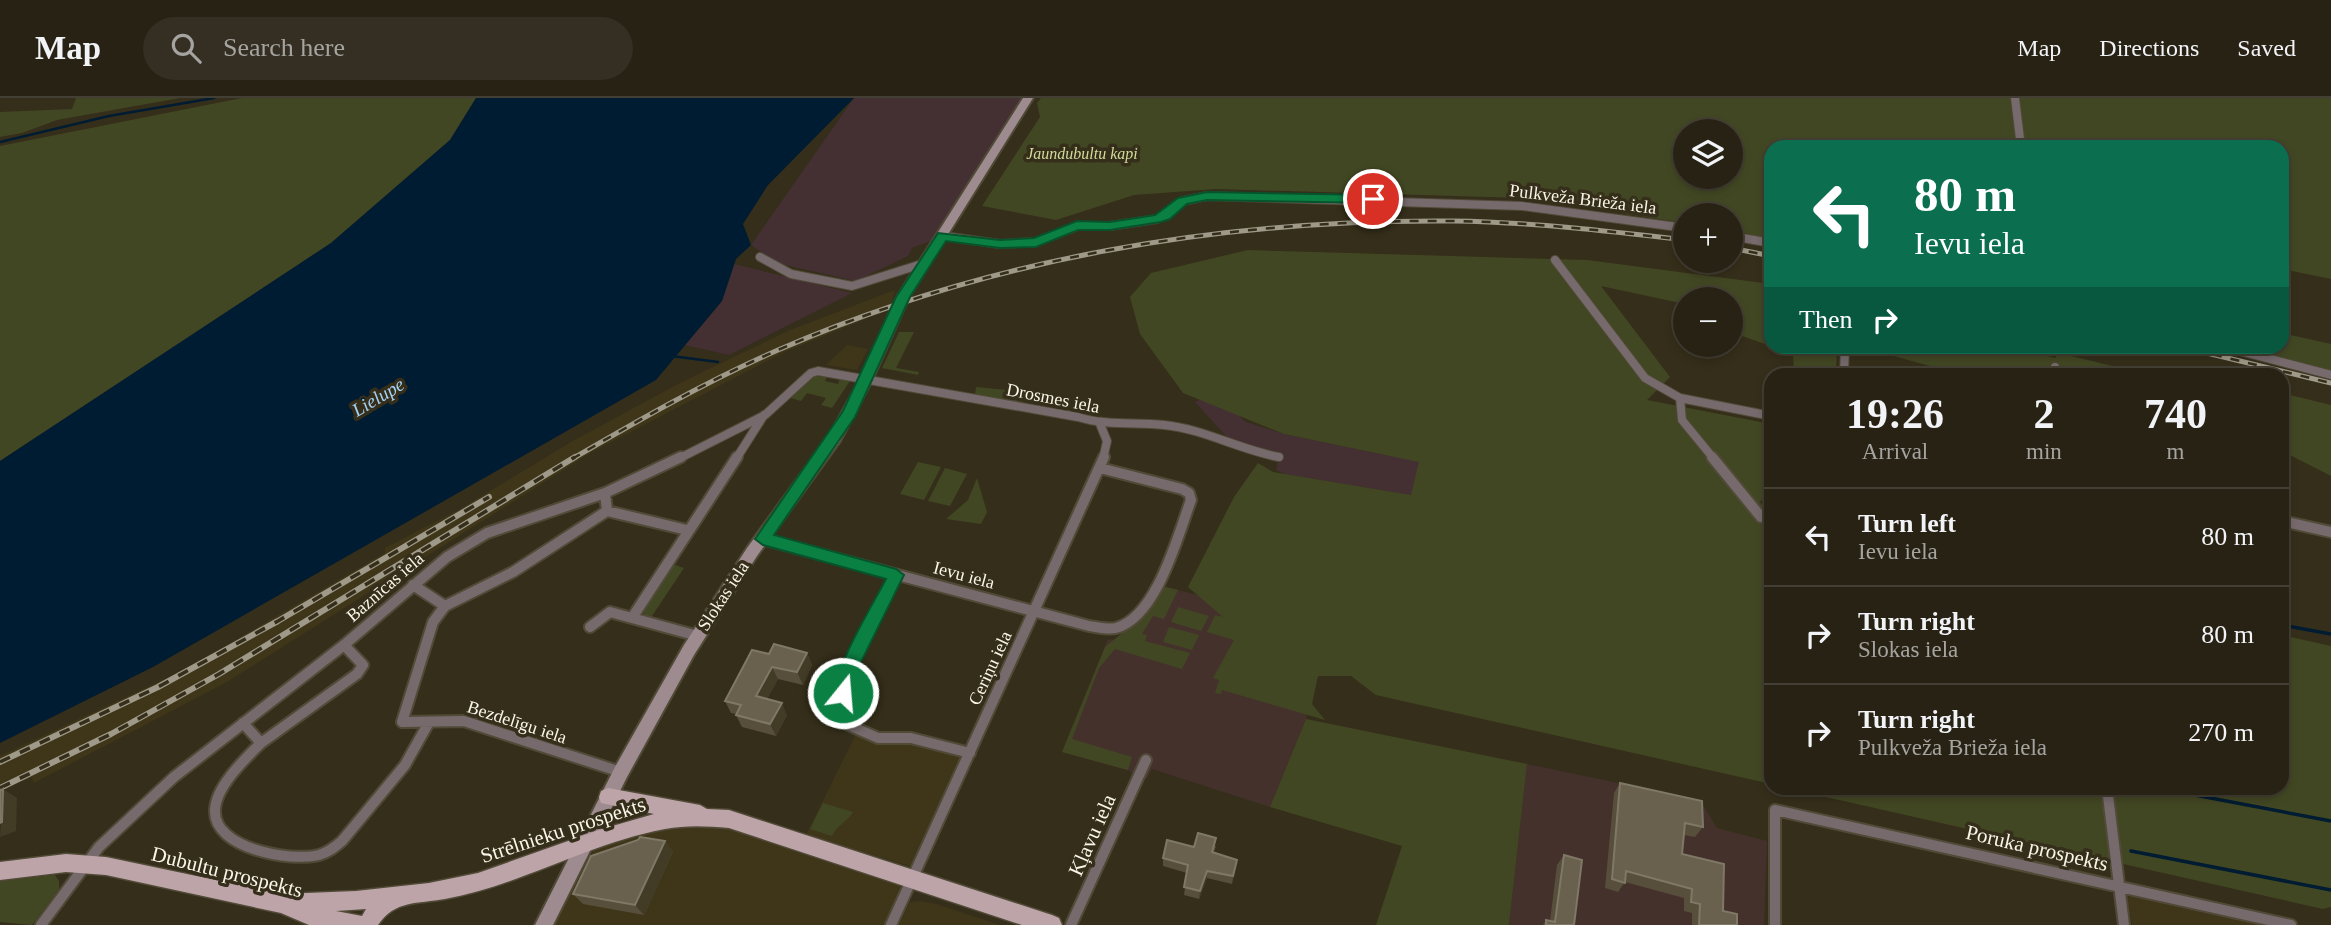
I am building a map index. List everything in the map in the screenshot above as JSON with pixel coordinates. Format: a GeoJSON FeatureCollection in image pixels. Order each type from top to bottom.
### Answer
{"type":"FeatureCollection","features":[{"type":"Feature","properties":{"kind":"main road","name":"Slokas iela"},"geometry":{"type":"LineString","coordinates":[[544,925],[608,796],[698,636],[835,437],[866,380],[903,297],[1028,98]]}},
{"type":"Feature","properties":{"kind":"main road"},"geometry":{"type":"LineString","coordinates":[[608,796],[706,816]]}},
{"type":"Feature","properties":{"kind":"main road","name":"Strēlnieku prospekts"},"geometry":{"type":"LineString","coordinates":[[282,904],[389,899],[428,894],[515,872],[584,845],[667,821],[706,816],[729,819],[914,877],[1052,925]]}},
{"type":"Feature","properties":{"kind":"main road","name":"Dubultu prospekts"},"geometry":{"type":"LineString","coordinates":[[0,871],[66,863],[84,864],[282,904],[307,915],[359,925]]}},
{"type":"Feature","properties":{"kind":"main road"},"geometry":{"type":"LineString","coordinates":[[368,925],[373,915],[389,899]]}},
{"type":"Feature","properties":{"kind":"street"},"geometry":{"type":"LineString","coordinates":[[2015,98],[2020,140]]}},
{"type":"Feature","properties":{"kind":"street","name":"Pulkveža Brieža iela"},"geometry":{"type":"LineString","coordinates":[[943,236],[1000,244],[1036,242],[1077,226],[1110,226],[1157,219],[1166,216],[1183,201],[1207,196],[1541,207],[1603,219],[1673,227]]}},
{"type":"Feature","properties":{"kind":"street"},"geometry":{"type":"LineString","coordinates":[[1743,238],[1764,242]]}},
{"type":"Feature","properties":{"kind":"street"},"geometry":{"type":"LineString","coordinates":[[760,257],[767,264],[783,270],[852,286],[862,286],[903,265],[925,263]]}},
{"type":"Feature","properties":{"kind":"street"},"geometry":{"type":"LineString","coordinates":[[1555,260],[1645,378],[1680,398],[1764,415]]}},
{"type":"Feature","properties":{"kind":"street"},"geometry":{"type":"LineString","coordinates":[[2252,354],[2331,374]]}},
{"type":"Feature","properties":{"kind":"street","name":"Drosmes iela"},"geometry":{"type":"LineString","coordinates":[[818,371],[1078,417],[1100,424],[1166,425],[1279,457]]}},
{"type":"Feature","properties":{"kind":"street","name":"Baznīcas iela"},"geometry":{"type":"LineString","coordinates":[[41,925],[84,864],[174,777],[344,645],[447,557],[487,533],[605,493],[765,415],[806,376],[818,371]]}},
{"type":"Feature","properties":{"kind":"street"},"geometry":{"type":"LineString","coordinates":[[1680,398],[1682,420],[1761,517]]}},
{"type":"Feature","properties":{"kind":"street"},"geometry":{"type":"LineString","coordinates":[[632,618],[687,530],[765,415]]}},
{"type":"Feature","properties":{"kind":"street","name":"Ceriņu iela"},"geometry":{"type":"LineString","coordinates":[[891,925],[1100,468],[1107,447],[1100,424]]}},
{"type":"Feature","properties":{"kind":"street","name":"Ievu iela"},"geometry":{"type":"LineString","coordinates":[[763,539],[1089,626],[1116,629],[1138,616],[1164,570],[1191,500],[1189,493],[1100,468]]}},
{"type":"Feature","properties":{"kind":"street"},"geometry":{"type":"LineString","coordinates":[[605,493],[607,511]]}},
{"type":"Feature","properties":{"kind":"street"},"geometry":{"type":"LineString","coordinates":[[413,585],[445,606],[513,572],[607,511],[687,530]]}},
{"type":"Feature","properties":{"kind":"street"},"geometry":{"type":"LineString","coordinates":[[2289,523],[2331,532]]}},
{"type":"Feature","properties":{"kind":"street"},"geometry":{"type":"LineString","coordinates":[[896,575],[846,677],[840,709],[844,723],[878,738],[911,738],[970,753]]}},
{"type":"Feature","properties":{"kind":"street","name":"Bezdelīgu iela"},"geometry":{"type":"LineString","coordinates":[[445,606],[433,622],[402,722],[428,724],[444,720],[464,721],[621,772]]}},
{"type":"Feature","properties":{"kind":"street"},"geometry":{"type":"LineString","coordinates":[[590,627],[610,612],[698,636]]}},
{"type":"Feature","properties":{"kind":"street"},"geometry":{"type":"LineString","coordinates":[[344,645],[361,659],[363,665],[357,674],[261,743],[249,754],[221,796],[215,817],[231,837],[247,848],[275,856],[306,858],[328,852],[341,842],[372,801],[401,770],[428,724]]}},
{"type":"Feature","properties":{"kind":"street"},"geometry":{"type":"LineString","coordinates":[[243,723],[261,743]]}},
{"type":"Feature","properties":{"kind":"street","name":"Kļavu iela"},"geometry":{"type":"LineString","coordinates":[[1071,925],[1146,760]]}},
{"type":"Feature","properties":{"kind":"street"},"geometry":{"type":"LineString","coordinates":[[2108,795],[2124,925]]}},
{"type":"Feature","properties":{"kind":"street","name":"Poruka prospekts"},"geometry":{"type":"LineString","coordinates":[[1775,925],[1775,810],[2291,925]]}},
{"type":"Feature","properties":{"kind":"shaded area"},"geometry":{"type":"Polygon","coordinates":[[[854,98],[1028,98],[943,236],[912,248],[908,256],[856,281],[776,263],[751,245],[854,98]]]}},
{"type":"Feature","properties":{"kind":"shaded area"},"geometry":{"type":"Polygon","coordinates":[[[734,264],[852,293],[729,355],[685,345],[722,301],[734,264]]]}},
{"type":"Feature","properties":{"kind":"shaded area"},"geometry":{"type":"Polygon","coordinates":[[[895,290],[890,309],[784,352],[592,452],[227,682],[34,783],[32,777],[0,791],[0,756],[186,669],[385,553],[385,548],[462,508],[571,442],[676,385],[790,330],[895,290]]]}},
{"type":"Feature","properties":{"kind":"shaded area"},"geometry":{"type":"Polygon","coordinates":[[[847,345],[868,349],[857,370],[826,365],[847,345]]]}},
{"type":"Feature","properties":{"kind":"shaded area"},"geometry":{"type":"Polygon","coordinates":[[[1215,393],[1246,422],[1284,434],[1385,455],[1455,447],[1411,495],[1285,474],[1276,470],[1279,457],[1226,436],[1195,402],[1215,393]]]}},
{"type":"Feature","properties":{"kind":"shaded area"},"geometry":{"type":"Polygon","coordinates":[[[1162,586],[1331,629],[1306,719],[1270,807],[1152,769],[1147,779],[1131,774],[1130,771],[1062,752],[1108,639],[1115,640],[1144,615],[1162,586]]]}},
{"type":"Feature","properties":{"kind":"shaded area"},"geometry":{"type":"Polygon","coordinates":[[[858,730],[961,757],[910,866],[806,835],[858,730]]]}},
{"type":"Feature","properties":{"kind":"shaded area"},"geometry":{"type":"Polygon","coordinates":[[[1527,764],[1700,800],[1717,828],[1767,841],[1764,925],[1509,925],[1527,764]]]}},
{"type":"Feature","properties":{"kind":"shaded area"},"geometry":{"type":"Polygon","coordinates":[[[724,826],[900,881],[899,896],[884,925],[553,925],[594,850],[607,843],[663,830],[724,826]]]}},
{"type":"Feature","properties":{"kind":"shaded area"},"geometry":{"type":"Polygon","coordinates":[[[2133,894],[2270,925],[2132,925],[2127,898],[2133,894]]]}},
{"type":"Feature","properties":{"kind":"shaded area"},"geometry":{"type":"Polygon","coordinates":[[[910,902],[937,904],[1000,925],[899,925],[910,902]]]}},
{"type":"Feature","properties":{"kind":"green space"},"geometry":{"type":"Polygon","coordinates":[[[76,98],[180,98],[57,120],[22,133],[0,137],[0,112],[72,109],[76,98]]]}},
{"type":"Feature","properties":{"kind":"green space"},"geometry":{"type":"Polygon","coordinates":[[[242,98],[476,98],[450,140],[331,243],[0,461],[0,146],[242,98]]]}},
{"type":"Feature","properties":{"kind":"green space","name":"Jaundubultu kapi"},"geometry":{"type":"Polygon","coordinates":[[[1041,98],[2331,98],[2331,279],[2289,270],[2289,140],[1764,140],[1764,237],[1743,233],[1743,203],[1673,203],[1673,221],[1522,198],[1216,189],[1134,195],[1056,220],[982,206],[1040,117],[1037,103],[1041,98]]]}},
{"type":"Feature","properties":{"kind":"green space"},"geometry":{"type":"Polygon","coordinates":[[[1248,250],[1587,260],[1764,283],[1764,344],[1743,336],[1743,287],[1673,287],[1673,301],[1601,286],[1670,377],[1647,400],[1764,423],[1764,498],[1760,502],[1764,507],[1764,782],[1376,695],[1351,676],[1318,676],[1312,704],[1325,720],[1222,690],[1221,694],[1215,693],[1219,680],[1213,678],[1234,640],[1207,632],[1215,615],[1223,617],[1188,587],[1234,497],[1258,463],[1273,472],[1411,495],[1419,462],[1284,434],[1183,393],[1140,334],[1130,297],[1151,273],[1248,250]]]}},
{"type":"Feature","properties":{"kind":"green space"},"geometry":{"type":"Polygon","coordinates":[[[899,332],[914,332],[896,368],[919,372],[918,375],[882,368],[899,332]]]}},
{"type":"Feature","properties":{"kind":"green space"},"geometry":{"type":"Polygon","coordinates":[[[2289,335],[2331,344],[2331,372],[2253,354],[2289,354],[2289,335]]]}},
{"type":"Feature","properties":{"kind":"green space"},"geometry":{"type":"Polygon","coordinates":[[[1793,354],[1837,354],[1836,368],[1794,368],[1793,354]]]}},
{"type":"Feature","properties":{"kind":"green space"},"geometry":{"type":"Polygon","coordinates":[[[1886,354],[2039,354],[2055,358],[2058,354],[2063,354],[2120,368],[1937,368],[1886,354]]]}},
{"type":"Feature","properties":{"kind":"green space"},"geometry":{"type":"Polygon","coordinates":[[[814,376],[827,377],[825,381],[838,384],[840,379],[850,381],[832,408],[821,405],[826,398],[807,393],[801,401],[787,397],[805,380],[814,376]]]}},
{"type":"Feature","properties":{"kind":"green space"},"geometry":{"type":"Polygon","coordinates":[[[976,387],[1040,393],[1029,393],[1025,401],[1019,403],[980,397],[975,395],[976,387]]]}},
{"type":"Feature","properties":{"kind":"green space"},"geometry":{"type":"Polygon","coordinates":[[[2289,395],[2331,405],[2331,476],[2289,455],[2289,395]]]}},
{"type":"Feature","properties":{"kind":"green space"},"geometry":{"type":"Polygon","coordinates":[[[918,462],[941,467],[924,500],[900,494],[918,462]]]}},
{"type":"Feature","properties":{"kind":"green space"},"geometry":{"type":"Polygon","coordinates":[[[945,468],[967,474],[950,506],[928,501],[945,468]]]}},
{"type":"Feature","properties":{"kind":"green space"},"geometry":{"type":"Polygon","coordinates":[[[977,478],[987,512],[981,524],[946,519],[968,500],[977,478]]]}},
{"type":"Feature","properties":{"kind":"green space"},"geometry":{"type":"Polygon","coordinates":[[[669,566],[684,568],[652,616],[645,615],[643,611],[669,566]]]}},
{"type":"Feature","properties":{"kind":"green space"},"geometry":{"type":"Polygon","coordinates":[[[1162,586],[1178,590],[1164,619],[1153,616],[1142,634],[1147,635],[1145,641],[1190,653],[1182,669],[1115,649],[1099,668],[1072,739],[1132,757],[1128,770],[1062,752],[1105,647],[1144,615],[1162,586]]]}},
{"type":"Feature","properties":{"kind":"green space"},"geometry":{"type":"Polygon","coordinates":[[[1178,607],[1209,616],[1201,631],[1171,622],[1178,607]]]}},
{"type":"Feature","properties":{"kind":"green space"},"geometry":{"type":"Polygon","coordinates":[[[1169,627],[1199,635],[1192,650],[1163,642],[1169,627]]]}},
{"type":"Feature","properties":{"kind":"green space"},"geometry":{"type":"Polygon","coordinates":[[[2289,637],[2331,646],[2331,907],[2323,909],[1817,795],[2289,795],[2289,637]]]}},
{"type":"Feature","properties":{"kind":"green space"},"geometry":{"type":"Polygon","coordinates":[[[1306,719],[1527,764],[1509,925],[1376,925],[1402,846],[1270,807],[1306,719]]]}},
{"type":"Feature","properties":{"kind":"green space"},"geometry":{"type":"Polygon","coordinates":[[[823,803],[853,812],[832,836],[810,829],[823,803]]]}},
{"type":"Feature","properties":{"kind":"green space"},"geometry":{"type":"Polygon","coordinates":[[[55,875],[59,881],[59,889],[32,925],[0,922],[0,881],[55,875]]]}},
{"type":"Feature","properties":{"kind":"water","name":"Lielupe"},"geometry":{"type":"Polygon","coordinates":[[[476,98],[854,98],[768,185],[743,224],[751,245],[736,259],[722,301],[656,380],[153,667],[0,743],[0,461],[331,243],[450,140],[476,98]]]}},
{"type":"Feature","properties":{"kind":"building"},"geometry":{"type":"Polygon","coordinates":[[[774,644],[807,653],[797,672],[772,667],[756,696],[782,703],[770,724],[736,715],[741,705],[725,701],[752,650],[769,654],[774,644]]]}},
{"type":"Feature","properties":{"kind":"building"},"geometry":{"type":"Polygon","coordinates":[[[1620,783],[1702,801],[1703,827],[1685,823],[1682,854],[1724,864],[1723,911],[1737,914],[1737,925],[1699,925],[1700,904],[1691,902],[1692,889],[1626,871],[1625,883],[1612,879],[1620,783]]]}},
{"type":"Feature","properties":{"kind":"building"},"geometry":{"type":"Polygon","coordinates":[[[3,789],[2,822],[0,823],[0,791],[3,789]]]}},
{"type":"Feature","properties":{"kind":"building"},"geometry":{"type":"Polygon","coordinates":[[[1198,833],[1216,838],[1212,852],[1237,860],[1233,876],[1207,871],[1200,891],[1184,887],[1188,865],[1163,858],[1167,840],[1194,847],[1198,833]]]}},
{"type":"Feature","properties":{"kind":"building"},"geometry":{"type":"Polygon","coordinates":[[[640,837],[665,841],[635,905],[573,894],[591,856],[640,837]]]}},
{"type":"Feature","properties":{"kind":"building"},"geometry":{"type":"Polygon","coordinates":[[[1564,855],[1582,860],[1574,925],[1546,925],[1546,920],[1555,922],[1564,855]]]}},
{"type":"Feature","properties":{"kind":"waterway"},"geometry":{"type":"LineString","coordinates":[[0,142],[109,116],[214,98]]}},
{"type":"Feature","properties":{"kind":"waterway"},"geometry":{"type":"LineString","coordinates":[[671,356],[718,362]]}},
{"type":"Feature","properties":{"kind":"waterway"},"geometry":{"type":"LineString","coordinates":[[2289,626],[2331,634]]}},
{"type":"Feature","properties":{"kind":"waterway"},"geometry":{"type":"LineString","coordinates":[[2195,795],[2331,821]]}},
{"type":"Feature","properties":{"kind":"waterway"},"geometry":{"type":"LineString","coordinates":[[2131,851],[2331,890]]}},
{"type":"Feature","properties":{"kind":"railway"},"geometry":{"type":"LineString","coordinates":[[572,459],[725,375],[778,350],[858,318],[940,291],[1024,268],[1108,250],[1280,227],[1366,222],[1511,223],[1673,239]]}},
{"type":"Feature","properties":{"kind":"railway"},"geometry":{"type":"LineString","coordinates":[[1743,250],[1764,255]]}},
{"type":"Feature","properties":{"kind":"railway"},"geometry":{"type":"LineString","coordinates":[[2211,354],[2269,368]]}},
{"type":"Feature","properties":{"kind":"railway"},"geometry":{"type":"LineString","coordinates":[[2289,373],[2331,383]]}},
{"type":"Feature","properties":{"kind":"railway"},"geometry":{"type":"LineString","coordinates":[[0,788],[111,734],[219,674],[575,457]]}},
{"type":"Feature","properties":{"kind":"railway"},"geometry":{"type":"LineString","coordinates":[[0,762],[158,687],[278,621],[489,497]]}},
{"type":"Feature","properties":{"kind":"route"},"geometry":{"type":"LineString","coordinates":[[843,693],[850,667],[896,575],[763,539],[850,413],[903,297],[943,236],[1000,244],[1036,242],[1077,226],[1146,222],[1166,216],[1183,201],[1207,196],[1373,199]]}}]}
